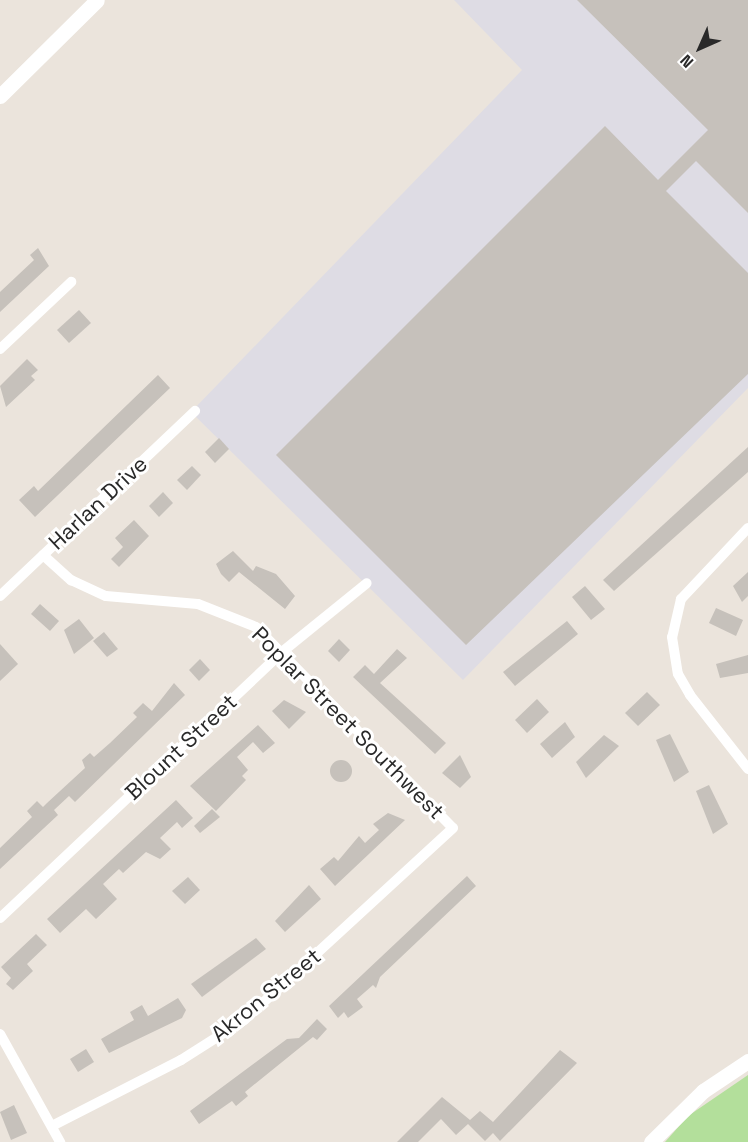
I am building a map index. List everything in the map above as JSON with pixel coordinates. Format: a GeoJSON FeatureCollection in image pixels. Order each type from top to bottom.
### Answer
{"type":"FeatureCollection","features":[{"type":"Feature","properties":{"kind":"main road"},"geometry":{"type":"LineString","coordinates":[[0,96],[97,0]]}},
{"type":"Feature","properties":{"kind":"main road"},"geometry":{"type":"LineString","coordinates":[[651,1142],[703,1091],[748,1060]]}},
{"type":"Feature","properties":{"kind":"street"},"geometry":{"type":"LineString","coordinates":[[0,349],[71,282]]}},
{"type":"Feature","properties":{"kind":"street","name":"Harlan Drive"},"geometry":{"type":"LineString","coordinates":[[0,596],[195,411]]}},
{"type":"Feature","properties":{"kind":"street"},"geometry":{"type":"LineString","coordinates":[[748,528],[681,599],[672,637],[678,674],[690,695],[748,768]]}},
{"type":"Feature","properties":{"kind":"street","name":"Poplar Street Southwest"},"geometry":{"type":"LineString","coordinates":[[43,555],[71,580],[106,596],[228,612],[282,652],[453,828]]}},
{"type":"Feature","properties":{"kind":"street","name":"Blount Street"},"geometry":{"type":"LineString","coordinates":[[0,918],[282,652],[367,583]]}},
{"type":"Feature","properties":{"kind":"street","name":"Akron Street"},"geometry":{"type":"LineString","coordinates":[[52,1126],[181,1060],[244,1020],[453,828]]}},
{"type":"Feature","properties":{"kind":"street"},"geometry":{"type":"LineString","coordinates":[[0,1034],[60,1142]]}},
{"type":"Feature","properties":{"kind":"shaded area"},"geometry":{"type":"Polygon","coordinates":[[[454,0],[748,0],[748,388],[463,680],[191,412],[522,70],[454,0]]]}},
{"type":"Feature","properties":{"kind":"green space"},"geometry":{"type":"Polygon","coordinates":[[[748,1075],[748,1142],[665,1142],[688,1116],[748,1075]]]}},
{"type":"Feature","properties":{"kind":"building"},"geometry":{"type":"Polygon","coordinates":[[[577,0],[748,0],[748,213],[696,161],[666,191],[748,273],[748,374],[466,645],[276,455],[605,126],[658,180],[708,130],[577,0]]]}},
{"type":"Feature","properties":{"kind":"building"},"geometry":{"type":"Polygon","coordinates":[[[38,248],[49,266],[0,312],[0,292],[34,260],[30,255],[38,248]]]}},
{"type":"Feature","properties":{"kind":"building"},"geometry":{"type":"Polygon","coordinates":[[[79,310],[91,323],[69,343],[57,330],[79,310]]]}},
{"type":"Feature","properties":{"kind":"building"},"geometry":{"type":"Polygon","coordinates":[[[27,359],[38,370],[31,376],[35,380],[6,407],[0,386],[27,359]]]}},
{"type":"Feature","properties":{"kind":"building"},"geometry":{"type":"Polygon","coordinates":[[[158,375],[170,388],[35,517],[19,500],[34,486],[38,491],[158,375]]]}},
{"type":"Feature","properties":{"kind":"building"},"geometry":{"type":"Polygon","coordinates":[[[219,438],[229,449],[215,463],[205,452],[219,438]]]}},
{"type":"Feature","properties":{"kind":"building"},"geometry":{"type":"Polygon","coordinates":[[[748,447],[748,472],[614,591],[603,580],[748,447]]]}},
{"type":"Feature","properties":{"kind":"building"},"geometry":{"type":"Polygon","coordinates":[[[192,466],[201,475],[187,490],[177,480],[192,466]]]}},
{"type":"Feature","properties":{"kind":"building"},"geometry":{"type":"Polygon","coordinates":[[[163,492],[173,503],[159,517],[149,506],[163,492]]]}},
{"type":"Feature","properties":{"kind":"building"},"geometry":{"type":"Polygon","coordinates":[[[134,520],[149,536],[119,567],[111,559],[123,547],[115,538],[134,520]]]}},
{"type":"Feature","properties":{"kind":"building"},"geometry":{"type":"Polygon","coordinates":[[[233,551],[253,571],[256,566],[276,574],[295,596],[285,609],[239,572],[229,582],[221,574],[216,564],[233,551]]]}},
{"type":"Feature","properties":{"kind":"building"},"geometry":{"type":"Polygon","coordinates":[[[748,572],[748,596],[742,602],[733,586],[748,572]]]}},
{"type":"Feature","properties":{"kind":"building"},"geometry":{"type":"Polygon","coordinates":[[[585,586],[605,609],[591,620],[572,597],[585,586]]]}},
{"type":"Feature","properties":{"kind":"building"},"geometry":{"type":"Polygon","coordinates":[[[40,604],[59,621],[50,631],[31,614],[40,604]]]}},
{"type":"Feature","properties":{"kind":"building"},"geometry":{"type":"Polygon","coordinates":[[[716,608],[743,620],[736,636],[709,623],[716,608]]]}},
{"type":"Feature","properties":{"kind":"building"},"geometry":{"type":"Polygon","coordinates":[[[79,619],[94,638],[74,654],[64,630],[79,619]]]}},
{"type":"Feature","properties":{"kind":"building"},"geometry":{"type":"Polygon","coordinates":[[[567,621],[578,634],[515,686],[503,672],[567,621]]]}},
{"type":"Feature","properties":{"kind":"building"},"geometry":{"type":"Polygon","coordinates":[[[104,632],[118,649],[107,657],[93,641],[104,632]]]}},
{"type":"Feature","properties":{"kind":"building"},"geometry":{"type":"Polygon","coordinates":[[[339,639],[350,650],[339,662],[328,651],[339,639]]]}},
{"type":"Feature","properties":{"kind":"building"},"geometry":{"type":"Polygon","coordinates":[[[0,644],[18,664],[0,681],[0,644]]]}},
{"type":"Feature","properties":{"kind":"building"},"geometry":{"type":"Polygon","coordinates":[[[397,649],[407,658],[380,683],[446,743],[435,754],[353,677],[365,665],[374,674],[397,649]]]}},
{"type":"Feature","properties":{"kind":"building"},"geometry":{"type":"Polygon","coordinates":[[[748,655],[748,673],[720,678],[716,664],[748,655]]]}},
{"type":"Feature","properties":{"kind":"building"},"geometry":{"type":"Polygon","coordinates":[[[200,659],[210,670],[199,681],[189,670],[200,659]]]}},
{"type":"Feature","properties":{"kind":"building"},"geometry":{"type":"Polygon","coordinates":[[[174,683],[185,695],[75,802],[69,796],[54,810],[58,815],[0,869],[0,848],[32,817],[27,811],[37,801],[43,807],[85,768],[82,760],[90,753],[94,757],[110,743],[137,717],[133,713],[143,703],[152,711],[174,683]]]}},
{"type":"Feature","properties":{"kind":"building"},"geometry":{"type":"Polygon","coordinates":[[[647,692],[660,705],[638,726],[625,713],[647,692]]]}},
{"type":"Feature","properties":{"kind":"building"},"geometry":{"type":"Polygon","coordinates":[[[537,699],[549,712],[527,733],[515,720],[537,699]]]}},
{"type":"Feature","properties":{"kind":"building"},"geometry":{"type":"Polygon","coordinates":[[[284,700],[306,712],[289,729],[272,711],[284,700]]]}},
{"type":"Feature","properties":{"kind":"building"},"geometry":{"type":"Polygon","coordinates":[[[565,722],[575,737],[552,758],[540,744],[565,722]]]}},
{"type":"Feature","properties":{"kind":"building"},"geometry":{"type":"Polygon","coordinates":[[[258,725],[275,743],[263,753],[253,742],[237,757],[248,770],[242,776],[246,780],[216,811],[190,786],[258,725]]]}},
{"type":"Feature","properties":{"kind":"building"},"geometry":{"type":"Polygon","coordinates":[[[670,734],[689,772],[674,782],[656,740],[670,734]]]}},
{"type":"Feature","properties":{"kind":"building"},"geometry":{"type":"Polygon","coordinates":[[[604,735],[619,746],[586,778],[576,762],[604,735]]]}},
{"type":"Feature","properties":{"kind":"building"},"geometry":{"type":"Polygon","coordinates":[[[460,755],[471,777],[460,788],[442,773],[460,755]]]}},
{"type":"Feature","properties":{"kind":"building"},"geometry":{"type":"Polygon","coordinates":[[[337,760],[345,760],[352,767],[352,775],[345,782],[337,782],[330,775],[330,767],[337,760]]]}},
{"type":"Feature","properties":{"kind":"building"},"geometry":{"type":"Polygon","coordinates":[[[709,785],[728,824],[713,834],[696,791],[709,785]]]}},
{"type":"Feature","properties":{"kind":"building"},"geometry":{"type":"Polygon","coordinates":[[[176,800],[193,818],[182,828],[177,822],[160,838],[171,849],[160,859],[146,852],[123,873],[119,869],[103,884],[117,899],[96,919],[86,909],[60,933],[47,919],[176,800]]]}},
{"type":"Feature","properties":{"kind":"building"},"geometry":{"type":"Polygon","coordinates":[[[212,809],[220,817],[200,833],[194,826],[212,809]]]}},
{"type":"Feature","properties":{"kind":"building"},"geometry":{"type":"Polygon","coordinates":[[[388,813],[405,820],[335,886],[320,869],[334,857],[338,861],[359,836],[365,843],[379,830],[373,824],[388,813]]]}},
{"type":"Feature","properties":{"kind":"building"},"geometry":{"type":"Polygon","coordinates":[[[467,876],[476,886],[380,977],[376,988],[373,985],[357,999],[363,1007],[348,1018],[344,1012],[338,1018],[329,1006],[467,876]]]}},
{"type":"Feature","properties":{"kind":"building"},"geometry":{"type":"Polygon","coordinates":[[[188,877],[200,890],[185,904],[172,891],[188,877]]]}},
{"type":"Feature","properties":{"kind":"building"},"geometry":{"type":"Polygon","coordinates":[[[309,885],[321,899],[285,932],[275,921],[309,885]]]}},
{"type":"Feature","properties":{"kind":"building"},"geometry":{"type":"Polygon","coordinates":[[[36,934],[47,945],[27,964],[33,971],[13,990],[6,984],[11,978],[1,967],[36,934]]]}},
{"type":"Feature","properties":{"kind":"building"},"geometry":{"type":"Polygon","coordinates":[[[256,938],[266,949],[202,997],[191,984],[256,938]]]}},
{"type":"Feature","properties":{"kind":"building"},"geometry":{"type":"Polygon","coordinates":[[[178,998],[186,1010],[182,1018],[109,1053],[101,1039],[134,1020],[130,1012],[142,1005],[148,1016],[178,998]]]}},
{"type":"Feature","properties":{"kind":"building"},"geometry":{"type":"Polygon","coordinates":[[[317,1019],[327,1029],[317,1040],[313,1037],[245,1092],[248,1096],[236,1106],[232,1101],[199,1124],[190,1111],[287,1039],[299,1038],[317,1019]]]}},
{"type":"Feature","properties":{"kind":"building"},"geometry":{"type":"Polygon","coordinates":[[[86,1049],[94,1062],[78,1072],[70,1059],[86,1049]]]}},
{"type":"Feature","properties":{"kind":"building"},"geometry":{"type":"Polygon","coordinates":[[[560,1050],[577,1063],[500,1141],[493,1133],[485,1141],[468,1124],[456,1135],[441,1119],[418,1142],[397,1142],[442,1097],[470,1120],[480,1111],[493,1122],[560,1050]]]}},
{"type":"Feature","properties":{"kind":"building"},"geometry":{"type":"Polygon","coordinates":[[[14,1105],[27,1133],[11,1140],[0,1112],[14,1105]]]}}]}
